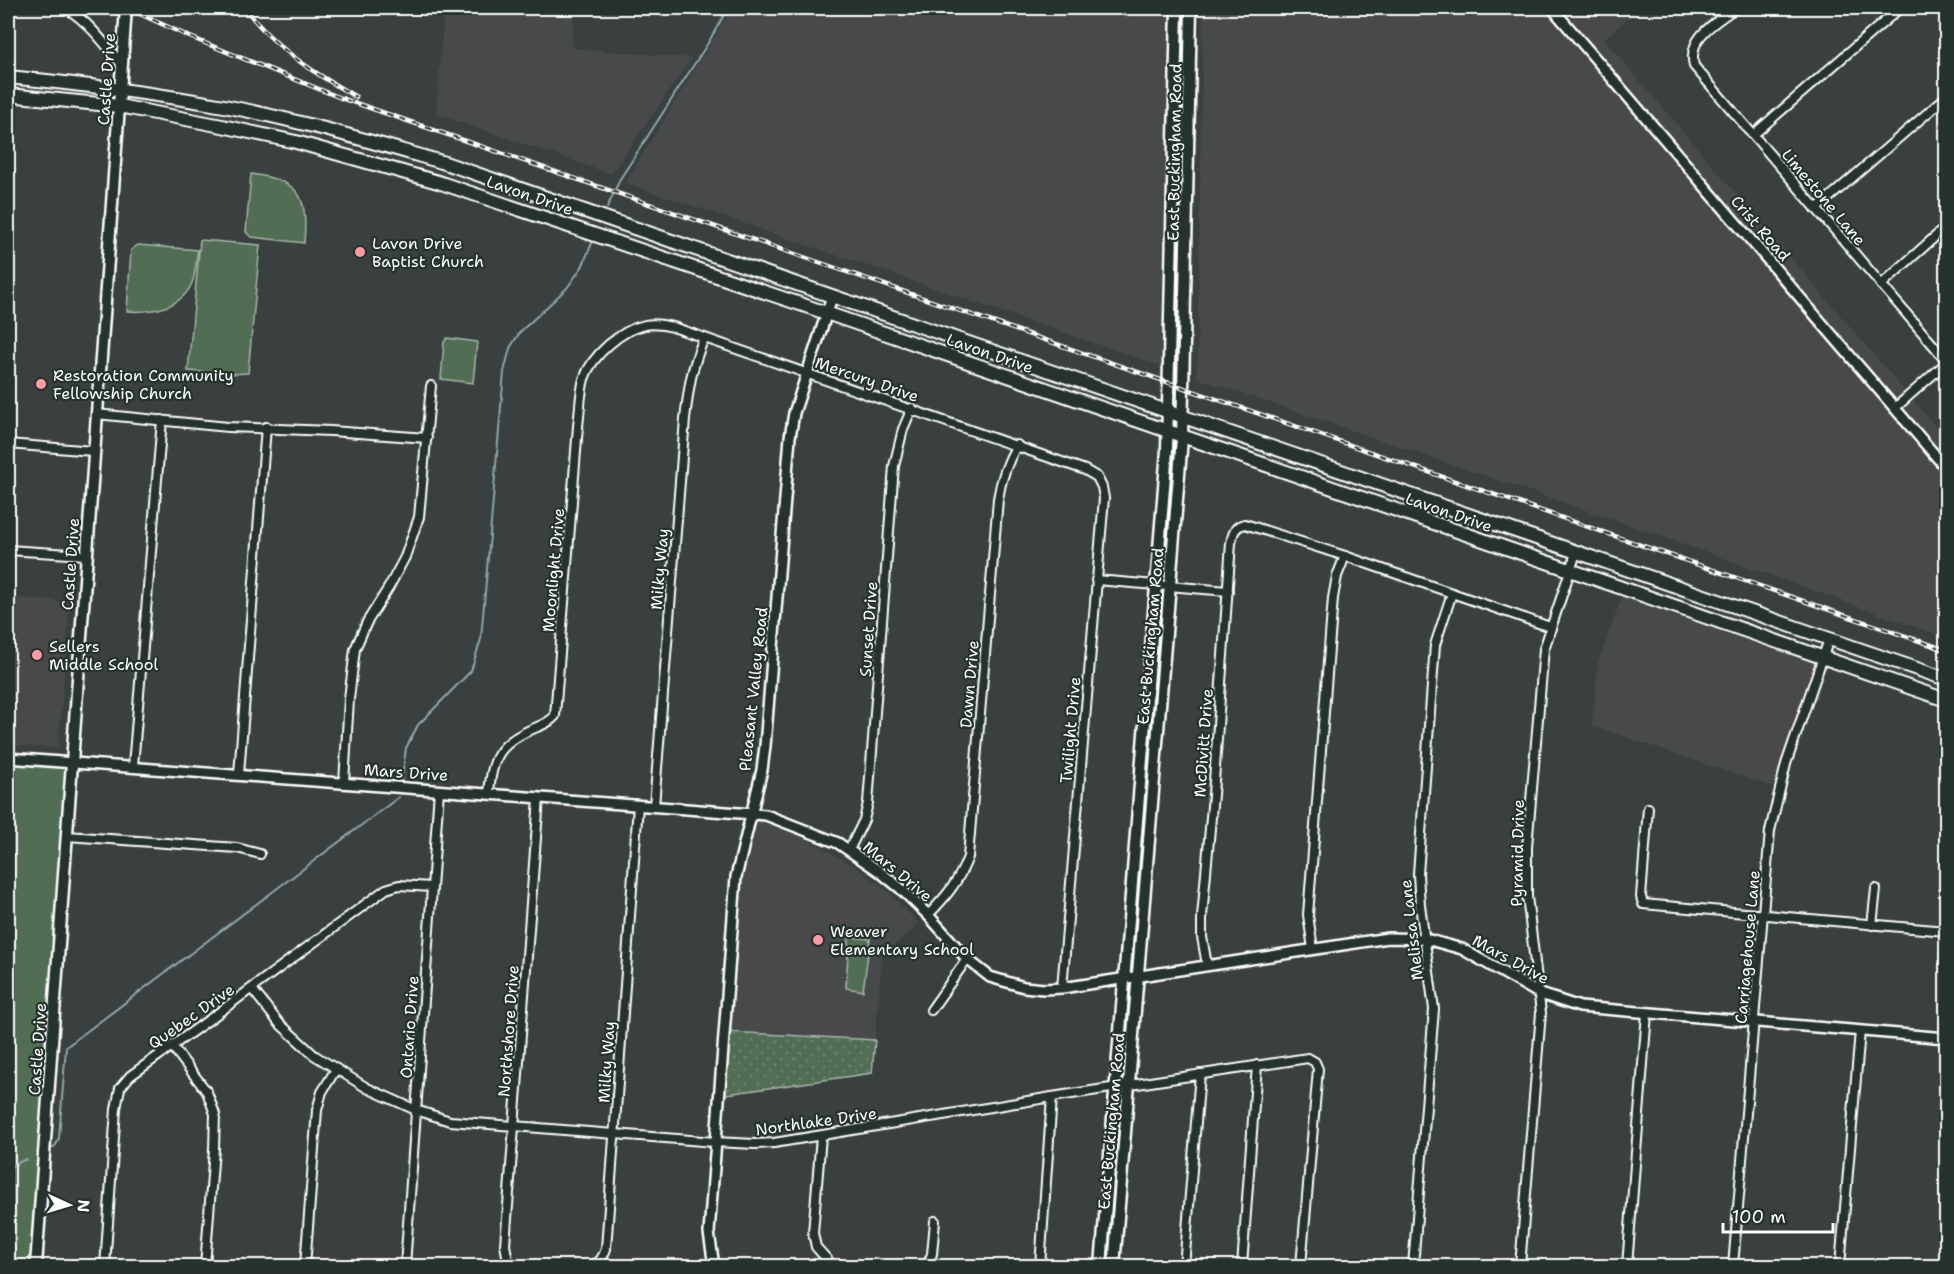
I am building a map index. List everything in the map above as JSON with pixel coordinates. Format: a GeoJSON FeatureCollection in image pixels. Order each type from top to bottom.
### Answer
{"type":"FeatureCollection","features":[{"type":"Feature","properties":{"kind":"main road","name":"Castle Drive"},"geometry":{"type":"LineString","coordinates":[[36,1266],[68,836],[85,555],[126,8]]}},
{"type":"Feature","properties":{"kind":"main road","name":"East Buckingham Road"},"geometry":{"type":"LineString","coordinates":[[1101,1266],[1168,432],[1177,8]]}},
{"type":"Feature","properties":{"kind":"main road","name":"East Buckingham Road"},"geometry":{"type":"LineString","coordinates":[[1114,1266],[1182,438],[1191,8]]}},
{"type":"Feature","properties":{"kind":"main road"},"geometry":{"type":"LineString","coordinates":[[1176,33],[1191,33]]}},
{"type":"Feature","properties":{"kind":"main road","name":"Lavon Drive"},"geometry":{"type":"LineString","coordinates":[[8,77],[120,89],[247,111],[301,123],[464,170],[1947,679]]}},
{"type":"Feature","properties":{"kind":"main road","name":"Lavon Drive"},"geometry":{"type":"LineString","coordinates":[[8,95],[119,106],[230,128],[327,150],[460,189],[1947,700]]}},
{"type":"Feature","properties":{"kind":"main road"},"geometry":{"type":"LineString","coordinates":[[1174,135],[1189,136]]}},
{"type":"Feature","properties":{"kind":"main road"},"geometry":{"type":"LineString","coordinates":[[327,150],[332,144],[342,141],[391,148]]}},
{"type":"Feature","properties":{"kind":"main road"},"geometry":{"type":"LineString","coordinates":[[460,189],[464,170]]}},
{"type":"Feature","properties":{"kind":"main road"},"geometry":{"type":"LineString","coordinates":[[1702,616],[1709,598]]}},
{"type":"Feature","properties":{"kind":"street"},"geometry":{"type":"LineString","coordinates":[[66,8],[91,28],[122,65]]}},
{"type":"Feature","properties":{"kind":"street","name":"Crist Road"},"geometry":{"type":"LineString","coordinates":[[1552,8],[1947,468]]}},
{"type":"Feature","properties":{"kind":"street","name":"Limestone Lane"},"geometry":{"type":"LineString","coordinates":[[1735,8],[1704,32],[1693,46],[1694,66],[1947,362]]}},
{"type":"Feature","properties":{"kind":"street"},"geometry":{"type":"LineString","coordinates":[[1753,135],[1900,8]]}},
{"type":"Feature","properties":{"kind":"street"},"geometry":{"type":"LineString","coordinates":[[1816,209],[1947,97]]}},
{"type":"Feature","properties":{"kind":"street"},"geometry":{"type":"LineString","coordinates":[[1881,285],[1947,227]]}},
{"type":"Feature","properties":{"kind":"street","name":"Pleasant Valley Road"},"geometry":{"type":"LineString","coordinates":[[714,1266],[709,1233],[736,877],[762,770],[765,746],[789,436],[794,413],[832,297]]}},
{"type":"Feature","properties":{"kind":"street","name":"Mercury Drive"},"geometry":{"type":"LineString","coordinates":[[625,333],[643,325],[673,327],[1017,445],[1086,470],[1097,477]]}},
{"type":"Feature","properties":{"kind":"street","name":"Moonlight Drive"},"geometry":{"type":"LineString","coordinates":[[489,794],[490,772],[496,756],[507,743],[549,722],[555,716],[578,426],[584,381],[589,367],[608,346],[625,333]]}},
{"type":"Feature","properties":{"kind":"street","name":"Milky Way"},"geometry":{"type":"LineString","coordinates":[[654,806],[686,408],[693,363],[704,338]]}},
{"type":"Feature","properties":{"kind":"street"},"geometry":{"type":"LineString","coordinates":[[1895,408],[1947,362]]}},
{"type":"Feature","properties":{"kind":"street"},"geometry":{"type":"LineString","coordinates":[[344,783],[349,699],[355,649],[367,622],[389,587],[413,538],[419,517],[431,386]]}},
{"type":"Feature","properties":{"kind":"street","name":"Sunset Drive"},"geometry":{"type":"LineString","coordinates":[[849,850],[864,820],[868,803],[894,466],[903,429],[912,408]]}},
{"type":"Feature","properties":{"kind":"street"},"geometry":{"type":"LineString","coordinates":[[96,414],[228,427],[266,427],[427,438]]}},
{"type":"Feature","properties":{"kind":"street"},"geometry":{"type":"LineString","coordinates":[[134,766],[162,420]]}},
{"type":"Feature","properties":{"kind":"street"},"geometry":{"type":"LineString","coordinates":[[239,774],[266,427]]}},
{"type":"Feature","properties":{"kind":"street"},"geometry":{"type":"LineString","coordinates":[[8,444],[93,451]]}},
{"type":"Feature","properties":{"kind":"street","name":"Dawn Drive"},"geometry":{"type":"LineString","coordinates":[[928,915],[950,894],[962,873],[968,856],[998,499],[1006,467],[1017,445]]}},
{"type":"Feature","properties":{"kind":"street","name":"Twilight Drive"},"geometry":{"type":"LineString","coordinates":[[1062,988],[1104,498],[1097,477]]}},
{"type":"Feature","properties":{"kind":"street","name":"McDivitt Drive"},"geometry":{"type":"LineString","coordinates":[[1207,965],[1202,937],[1202,917],[1231,543],[1235,529],[1245,524],[1345,556]]}},
{"type":"Feature","properties":{"kind":"street"},"geometry":{"type":"LineString","coordinates":[[8,550],[85,555]]}},
{"type":"Feature","properties":{"kind":"street","name":"Pyramid Drive"},"geometry":{"type":"LineString","coordinates":[[1520,1266],[1541,1013],[1527,896],[1527,847],[1544,649],[1576,553]]}},
{"type":"Feature","properties":{"kind":"street"},"geometry":{"type":"LineString","coordinates":[[1313,949],[1308,915],[1333,598],[1337,576],[1345,556],[1550,627]]}},
{"type":"Feature","properties":{"kind":"street"},"geometry":{"type":"LineString","coordinates":[[1096,580],[1228,591]]}},
{"type":"Feature","properties":{"kind":"street","name":"Melissa Lane"},"geometry":{"type":"LineString","coordinates":[[1413,1266],[1434,1009],[1418,874],[1435,645],[1452,593]]}},
{"type":"Feature","properties":{"kind":"street","name":"Carriagehouse Lane"},"geometry":{"type":"LineString","coordinates":[[1733,1266],[1770,831],[1786,764],[1829,639]]}},
{"type":"Feature","properties":{"kind":"street","name":"Mars Drive"},"geometry":{"type":"LineString","coordinates":[[8,758],[766,815],[812,831],[849,850],[900,888],[928,915],[967,959],[990,977],[1007,983],[1044,989],[1138,977],[1388,938],[1426,939],[1462,949],[1540,994],[1580,1007],[1947,1038]]}},
{"type":"Feature","properties":{"kind":"street","name":"Ontario Drive"},"geometry":{"type":"LineString","coordinates":[[405,1266],[439,790]]}},
{"type":"Feature","properties":{"kind":"street","name":"Northshore Drive"},"geometry":{"type":"LineString","coordinates":[[509,1266],[506,1245],[539,798]]}},
{"type":"Feature","properties":{"kind":"street","name":"Milky Way"},"geometry":{"type":"LineString","coordinates":[[591,1266],[597,1264],[606,1249],[638,805]]}},
{"type":"Feature","properties":{"kind":"street"},"geometry":{"type":"LineString","coordinates":[[1648,808],[1641,897],[1643,904],[1947,931]]}},
{"type":"Feature","properties":{"kind":"street"},"geometry":{"type":"LineString","coordinates":[[68,836],[237,848],[260,854]]}},
{"type":"Feature","properties":{"kind":"street","name":"Quebec Drive"},"geometry":{"type":"LineString","coordinates":[[105,1266],[116,1109],[120,1088],[130,1076],[386,889],[399,885],[432,887]]}},
{"type":"Feature","properties":{"kind":"street"},"geometry":{"type":"LineString","coordinates":[[1872,925],[1876,889]]}},
{"type":"Feature","properties":{"kind":"street"},"geometry":{"type":"LineString","coordinates":[[931,1010],[967,959]]}},
{"type":"Feature","properties":{"kind":"street","name":"Northlake Drive"},"geometry":{"type":"LineString","coordinates":[[252,989],[279,1023],[314,1055],[367,1088],[416,1110],[450,1121],[716,1142],[755,1144],[821,1136],[1052,1097],[1308,1058],[1315,1062],[1318,1069],[1301,1266]]}},
{"type":"Feature","properties":{"kind":"street"},"geometry":{"type":"LineString","coordinates":[[1627,1266],[1647,1013]]}},
{"type":"Feature","properties":{"kind":"street"},"geometry":{"type":"LineString","coordinates":[[1840,1266],[1860,1031]]}},
{"type":"Feature","properties":{"kind":"street"},"geometry":{"type":"LineString","coordinates":[[172,1046],[207,1092],[215,1114],[205,1266]]}},
{"type":"Feature","properties":{"kind":"street"},"geometry":{"type":"LineString","coordinates":[[1242,1266],[1257,1065]]}},
{"type":"Feature","properties":{"kind":"street"},"geometry":{"type":"LineString","coordinates":[[305,1266],[317,1110],[322,1092],[336,1069]]}},
{"type":"Feature","properties":{"kind":"street"},"geometry":{"type":"LineString","coordinates":[[1184,1266],[1200,1074]]}},
{"type":"Feature","properties":{"kind":"street"},"geometry":{"type":"LineString","coordinates":[[1040,1266],[1052,1097]]}},
{"type":"Feature","properties":{"kind":"street"},"geometry":{"type":"LineString","coordinates":[[821,1136],[813,1233],[816,1247],[833,1266]]}},
{"type":"Feature","properties":{"kind":"street"},"geometry":{"type":"LineString","coordinates":[[927,1266],[932,1254],[935,1221]]}},
{"type":"Feature","properties":{"kind":"shaded area"},"geometry":{"type":"Polygon","coordinates":[[[444,8],[574,8],[572,48],[692,58],[611,174],[436,114],[444,8]]]}},
{"type":"Feature","properties":{"kind":"shaded area"},"geometry":{"type":"Polygon","coordinates":[[[732,8],[1170,8],[1161,366],[625,183],[732,8]]]}},
{"type":"Feature","properties":{"kind":"shaded area"},"geometry":{"type":"Polygon","coordinates":[[[1203,8],[1640,8],[1604,39],[1946,439],[1946,638],[1641,529],[1197,378],[1203,8]]]}},
{"type":"Feature","properties":{"kind":"shaded area"},"geometry":{"type":"Polygon","coordinates":[[[1622,596],[1815,664],[1773,787],[1592,726],[1598,664],[1622,596]]]}},
{"type":"Feature","properties":{"kind":"shaded area","name":"Sellers Middle School"},"geometry":{"type":"Polygon","coordinates":[[[8,597],[70,602],[58,748],[8,745],[8,597]]]}},
{"type":"Feature","properties":{"kind":"shaded area","name":"Weaver Elementary School"},"geometry":{"type":"Polygon","coordinates":[[[756,821],[768,822],[819,845],[857,868],[891,894],[919,924],[882,956],[875,1040],[728,1032],[740,875],[756,821]]]}},
{"type":"Feature","properties":{"kind":"green space"},"geometry":{"type":"Polygon","coordinates":[[[251,174],[281,181],[297,193],[302,201],[304,213],[304,243],[251,237],[246,232],[251,174]]]}},
{"type":"Feature","properties":{"kind":"green space"},"geometry":{"type":"Polygon","coordinates":[[[200,240],[260,245],[248,373],[188,371],[200,240]]]}},
{"type":"Feature","properties":{"kind":"green space"},"geometry":{"type":"Polygon","coordinates":[[[138,245],[198,250],[192,283],[181,298],[155,310],[127,311],[131,250],[138,245]]]}},
{"type":"Feature","properties":{"kind":"green space"},"geometry":{"type":"Polygon","coordinates":[[[447,338],[477,342],[473,383],[441,379],[444,342],[447,338]]]}},
{"type":"Feature","properties":{"kind":"green space"},"geometry":{"type":"Polygon","coordinates":[[[8,763],[67,767],[32,1266],[8,1266],[8,763]]]}},
{"type":"Feature","properties":{"kind":"green space"},"geometry":{"type":"Polygon","coordinates":[[[849,937],[870,939],[863,991],[846,988],[849,937]]]}},
{"type":"Feature","properties":{"kind":"green space"},"geometry":{"type":"Polygon","coordinates":[[[728,1032],[875,1040],[872,1073],[727,1094],[724,1091],[728,1032]]]}},
{"type":"Feature","properties":{"kind":"waterway"},"geometry":{"type":"LineString","coordinates":[[607,208],[620,179],[728,8]]}},
{"type":"Feature","properties":{"kind":"waterway"},"geometry":{"type":"LineString","coordinates":[[402,778],[406,748],[418,725],[471,671],[481,639],[504,372],[510,348],[520,332],[567,288],[582,267],[592,243]]}},
{"type":"Feature","properties":{"kind":"waterway"},"geometry":{"type":"LineString","coordinates":[[50,1150],[59,1138],[66,1047],[399,797]]}},
{"type":"Feature","properties":{"kind":"waterway"},"geometry":{"type":"LineString","coordinates":[[8,1171],[14,1164],[27,1159]]}},
{"type":"Feature","properties":{"kind":"railway"},"geometry":{"type":"LineString","coordinates":[[127,8],[190,37],[341,98],[1946,650]]}},
{"type":"Feature","properties":{"kind":"railway"},"geometry":{"type":"LineString","coordinates":[[245,8],[281,47],[356,97]]}},
{"type":"Feature","properties":{"kind":"place","name":"Lavon Drive Baptist Church"},"geometry":{"type":"Point","coordinates":[360,252]}},
{"type":"Feature","properties":{"kind":"place","name":"Restoration Community Fellowship Church"},"geometry":{"type":"Point","coordinates":[41,384]}},
{"type":"Feature","properties":{"kind":"place","name":"Sellers Middle School"},"geometry":{"type":"Point","coordinates":[37,655]}},
{"type":"Feature","properties":{"kind":"place","name":"Weaver Elementary School"},"geometry":{"type":"Point","coordinates":[818,940]}}]}
